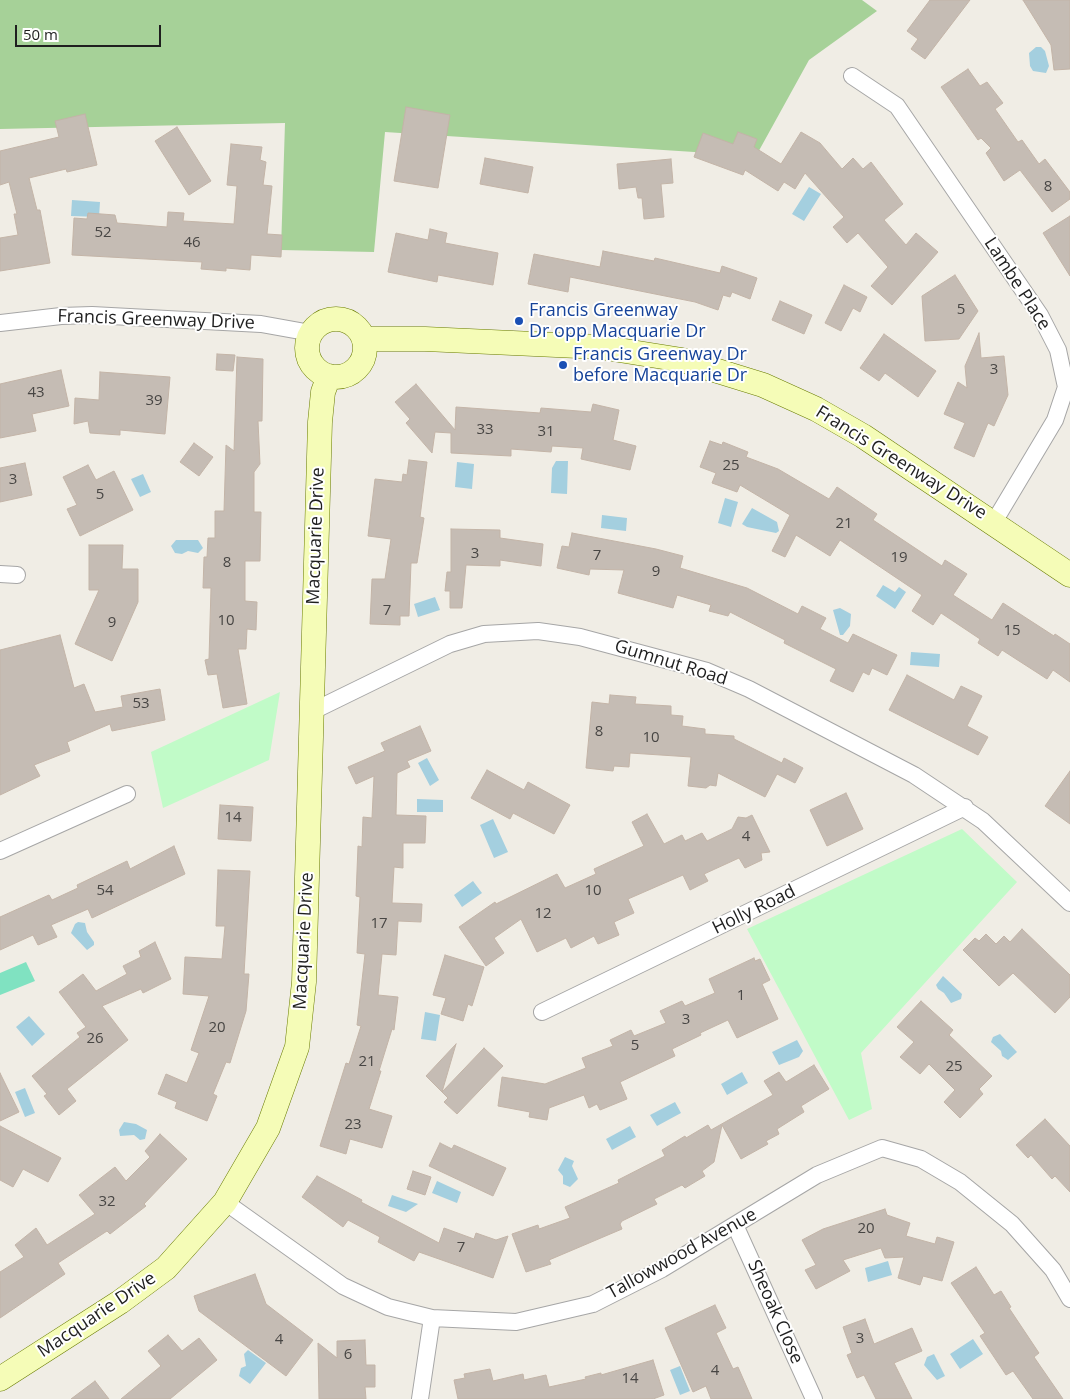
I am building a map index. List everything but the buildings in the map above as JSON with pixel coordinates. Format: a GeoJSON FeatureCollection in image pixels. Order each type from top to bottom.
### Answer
{"type":"FeatureCollection","features":[{"type":"Feature","properties":{"kind":"main road"},"geometry":{"type":"LineString","coordinates":[[339,319],[355,326],[364,339],[364,357],[354,371],[338,378],[329,376],[314,367],[309,359],[307,350],[311,333],[322,322],[339,319]]}},
{"type":"Feature","properties":{"kind":"main road","name":"Francis Greenway Drive"},"geometry":{"type":"LineString","coordinates":[[364,339],[425,338],[600,347],[682,360],[763,385],[816,409],[863,436],[994,522],[1070,575]]}},
{"type":"Feature","properties":{"kind":"main road","name":"Macquarie Drive"},"geometry":{"type":"LineString","coordinates":[[0,1379],[120,1302],[166,1268],[225,1202],[268,1128],[297,1047],[304,982],[320,422],[323,392],[329,376]]}},
{"type":"Feature","properties":{"kind":"street","name":"Lambe Place"},"geometry":{"type":"LineString","coordinates":[[852,76],[897,106],[1040,315],[1058,350],[1068,387],[1055,420],[994,522]]}},
{"type":"Feature","properties":{"kind":"street","name":"Francis Greenway Drive"},"geometry":{"type":"LineString","coordinates":[[0,323],[52,316],[92,315],[261,324],[311,333]]}},
{"type":"Feature","properties":{"kind":"street"},"geometry":{"type":"LineString","coordinates":[[0,574],[17,575]]}},
{"type":"Feature","properties":{"kind":"street","name":"Gumnut Road"},"geometry":{"type":"LineString","coordinates":[[311,712],[450,644],[484,634],[538,631],[563,635],[707,670],[749,689],[914,775],[965,807],[983,821],[1070,903]]}},
{"type":"Feature","properties":{"kind":"street"},"geometry":{"type":"LineString","coordinates":[[0,851],[126,794]]}},
{"type":"Feature","properties":{"kind":"street","name":"Holly Road"},"geometry":{"type":"LineString","coordinates":[[542,1012],[965,807]]}},
{"type":"Feature","properties":{"kind":"street","name":"Tallowwood Avenue"},"geometry":{"type":"LineString","coordinates":[[225,1202],[343,1286],[388,1307],[432,1318],[516,1322],[593,1304],[662,1269],[817,1175],[882,1148],[921,1159],[960,1182],[1012,1224],[1053,1270],[1070,1299]]}},
{"type":"Feature","properties":{"kind":"street","name":"Sheoak Close"},"geometry":{"type":"LineString","coordinates":[[735,1225],[814,1399]]}},
{"type":"Feature","properties":{"kind":"street"},"geometry":{"type":"LineString","coordinates":[[420,1399],[432,1318]]}},
{"type":"Feature","properties":{"kind":"green space"},"geometry":{"type":"Polygon","coordinates":[[[0,0],[862,0],[877,11],[809,60],[756,156],[385,132],[374,252],[281,250],[285,123],[0,129],[0,0]]]}},
{"type":"Feature","properties":{"kind":"green space"},"geometry":{"type":"Polygon","coordinates":[[[280,692],[269,760],[163,808],[151,752],[280,692]]]}},
{"type":"Feature","properties":{"kind":"green space"},"geometry":{"type":"Polygon","coordinates":[[[962,829],[1017,882],[861,1053],[872,1109],[849,1120],[747,929],[962,829]]]}},
{"type":"Feature","properties":{"kind":"green space"},"geometry":{"type":"Polygon","coordinates":[[[26,962],[35,981],[0,995],[0,973],[26,962]]]}},
{"type":"Feature","properties":{"kind":"water"},"geometry":{"type":"Polygon","coordinates":[[[1036,47],[1041,47],[1045,51],[1049,66],[1046,73],[1033,71],[1030,66],[1029,53],[1036,47]]]}},
{"type":"Feature","properties":{"kind":"water"},"geometry":{"type":"Polygon","coordinates":[[[809,187],[821,194],[804,221],[792,214],[809,187]]]}},
{"type":"Feature","properties":{"kind":"water"},"geometry":{"type":"Polygon","coordinates":[[[72,200],[100,202],[99,217],[71,216],[72,200]]]}},
{"type":"Feature","properties":{"kind":"water"},"geometry":{"type":"Polygon","coordinates":[[[556,461],[568,461],[567,494],[551,493],[552,468],[556,461]]]}},
{"type":"Feature","properties":{"kind":"water"},"geometry":{"type":"Polygon","coordinates":[[[457,462],[474,464],[472,489],[455,487],[457,462]]]}},
{"type":"Feature","properties":{"kind":"water"},"geometry":{"type":"Polygon","coordinates":[[[143,474],[151,492],[140,497],[131,479],[143,474]]]}},
{"type":"Feature","properties":{"kind":"water"},"geometry":{"type":"Polygon","coordinates":[[[725,498],[738,502],[731,527],[718,523],[725,498]]]}},
{"type":"Feature","properties":{"kind":"water"},"geometry":{"type":"Polygon","coordinates":[[[752,508],[777,522],[779,531],[776,533],[747,527],[742,524],[752,508]]]}},
{"type":"Feature","properties":{"kind":"water"},"geometry":{"type":"Polygon","coordinates":[[[602,515],[627,518],[626,531],[601,528],[602,515]]]}},
{"type":"Feature","properties":{"kind":"water"},"geometry":{"type":"Polygon","coordinates":[[[176,540],[198,540],[203,548],[198,553],[188,551],[182,554],[175,553],[171,546],[176,540]]]}},
{"type":"Feature","properties":{"kind":"water"},"geometry":{"type":"Polygon","coordinates":[[[883,585],[895,592],[899,587],[906,592],[895,609],[876,596],[883,585]]]}},
{"type":"Feature","properties":{"kind":"water"},"geometry":{"type":"Polygon","coordinates":[[[435,597],[440,610],[418,617],[414,604],[435,597]]]}},
{"type":"Feature","properties":{"kind":"water"},"geometry":{"type":"Polygon","coordinates":[[[840,608],[851,614],[850,626],[843,635],[840,635],[833,610],[840,608]]]}},
{"type":"Feature","properties":{"kind":"water"},"geometry":{"type":"Polygon","coordinates":[[[911,652],[940,654],[939,667],[910,665],[911,652]]]}},
{"type":"Feature","properties":{"kind":"water"},"geometry":{"type":"Polygon","coordinates":[[[427,758],[439,780],[430,786],[418,763],[427,758]]]}},
{"type":"Feature","properties":{"kind":"water"},"geometry":{"type":"Polygon","coordinates":[[[417,799],[443,800],[443,812],[417,812],[417,799]]]}},
{"type":"Feature","properties":{"kind":"water"},"geometry":{"type":"Polygon","coordinates":[[[493,819],[508,852],[494,858],[480,825],[493,819]]]}},
{"type":"Feature","properties":{"kind":"water"},"geometry":{"type":"Polygon","coordinates":[[[473,881],[482,893],[462,907],[454,895],[473,881]]]}},
{"type":"Feature","properties":{"kind":"water"},"geometry":{"type":"Polygon","coordinates":[[[78,922],[85,923],[87,932],[94,942],[94,945],[87,950],[71,933],[78,922]]]}},
{"type":"Feature","properties":{"kind":"water"},"geometry":{"type":"Polygon","coordinates":[[[943,976],[962,994],[961,999],[951,1003],[944,993],[938,989],[936,985],[943,976]]]}},
{"type":"Feature","properties":{"kind":"water"},"geometry":{"type":"Polygon","coordinates":[[[425,1012],[440,1015],[436,1041],[421,1039],[425,1012]]]}},
{"type":"Feature","properties":{"kind":"water"},"geometry":{"type":"Polygon","coordinates":[[[29,1016],[45,1034],[32,1046],[16,1027],[29,1016]]]}},
{"type":"Feature","properties":{"kind":"water"},"geometry":{"type":"Polygon","coordinates":[[[1000,1034],[1017,1052],[1008,1060],[1002,1056],[1001,1051],[991,1042],[993,1037],[1000,1034]]]}},
{"type":"Feature","properties":{"kind":"water"},"geometry":{"type":"Polygon","coordinates":[[[797,1040],[803,1051],[799,1057],[779,1065],[772,1052],[797,1040]]]}},
{"type":"Feature","properties":{"kind":"water"},"geometry":{"type":"Polygon","coordinates":[[[742,1072],[748,1083],[727,1095],[721,1084],[742,1072]]]}},
{"type":"Feature","properties":{"kind":"water"},"geometry":{"type":"Polygon","coordinates":[[[25,1088],[35,1113],[25,1117],[15,1092],[25,1088]]]}},
{"type":"Feature","properties":{"kind":"water"},"geometry":{"type":"Polygon","coordinates":[[[675,1102],[681,1113],[657,1126],[650,1115],[675,1102]]]}},
{"type":"Feature","properties":{"kind":"water"},"geometry":{"type":"Polygon","coordinates":[[[124,1122],[136,1124],[147,1130],[145,1139],[140,1140],[134,1135],[120,1136],[119,1130],[124,1122]]]}},
{"type":"Feature","properties":{"kind":"water"},"geometry":{"type":"Polygon","coordinates":[[[630,1126],[636,1137],[612,1150],[606,1139],[630,1126]]]}},
{"type":"Feature","properties":{"kind":"water"},"geometry":{"type":"Polygon","coordinates":[[[565,1157],[574,1161],[572,1166],[578,1179],[570,1187],[563,1184],[563,1176],[558,1170],[565,1157]]]}},
{"type":"Feature","properties":{"kind":"water"},"geometry":{"type":"Polygon","coordinates":[[[437,1181],[461,1192],[457,1203],[432,1193],[437,1181]]]}},
{"type":"Feature","properties":{"kind":"water"},"geometry":{"type":"Polygon","coordinates":[[[392,1195],[418,1204],[406,1212],[388,1206],[392,1195]]]}},
{"type":"Feature","properties":{"kind":"water"},"geometry":{"type":"Polygon","coordinates":[[[888,1261],[892,1275],[868,1282],[865,1268],[888,1261]]]}},
{"type":"Feature","properties":{"kind":"water"},"geometry":{"type":"Polygon","coordinates":[[[973,1339],[983,1354],[960,1369],[950,1354],[973,1339]]]}},
{"type":"Feature","properties":{"kind":"water"},"geometry":{"type":"Polygon","coordinates":[[[248,1350],[266,1363],[250,1384],[239,1376],[241,1368],[246,1366],[244,1354],[248,1350]]]}},
{"type":"Feature","properties":{"kind":"water"},"geometry":{"type":"Polygon","coordinates":[[[934,1354],[945,1376],[937,1380],[924,1365],[927,1357],[934,1354]]]}},
{"type":"Feature","properties":{"kind":"water"},"geometry":{"type":"Polygon","coordinates":[[[680,1366],[690,1391],[680,1395],[670,1370],[680,1366]]]}},
{"type":"Feature","properties":{"kind":"place","name":"Francis Greenway Dr opp Macquarie Dr"},"geometry":{"type":"Point","coordinates":[519,321]}},
{"type":"Feature","properties":{"kind":"place","name":"Francis Greenway Dr before Macquarie Dr"},"geometry":{"type":"Point","coordinates":[563,365]}}]}
